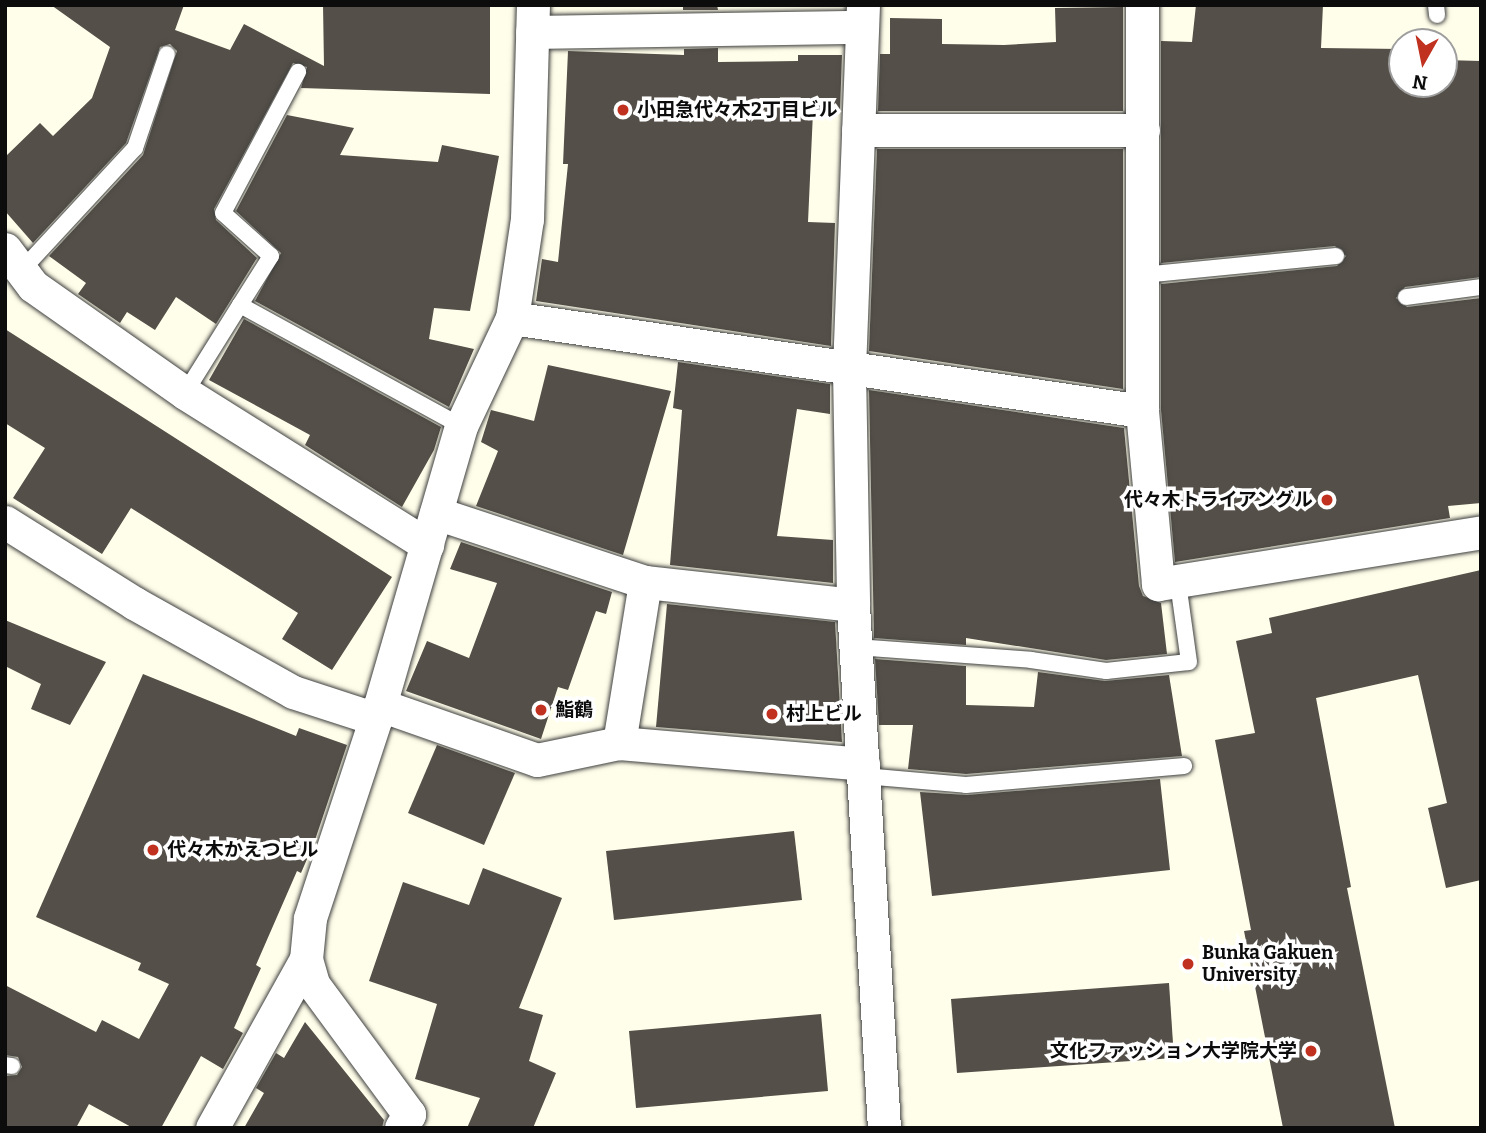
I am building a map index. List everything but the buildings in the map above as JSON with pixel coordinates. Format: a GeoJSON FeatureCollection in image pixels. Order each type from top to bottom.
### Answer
{"type":"FeatureCollection","features":[{"type":"Feature","properties":{"kind":"street"},"geometry":{"type":"LineString","coordinates":[[1142,5],[1142,411],[1158,584],[1178,583],[1481,533]]}},
{"type":"Feature","properties":{"kind":"street"},"geometry":{"type":"LineString","coordinates":[[401,1128],[409,1114],[313,984],[306,959],[310,918],[378,712],[461,426],[512,318],[527,219],[532,18],[862,16],[849,369],[853,605],[884,1128]]}},
{"type":"Feature","properties":{"kind":"street"},"geometry":{"type":"LineString","coordinates":[[858,130],[1143,130]]}},
{"type":"Feature","properties":{"kind":"street"},"geometry":{"type":"LineString","coordinates":[[13,260],[33,286],[185,393],[427,545]]}},
{"type":"Feature","properties":{"kind":"street"},"geometry":{"type":"LineString","coordinates":[[512,318],[1142,411]]}},
{"type":"Feature","properties":{"kind":"street"},"geometry":{"type":"LineString","coordinates":[[436,513],[645,582],[853,605]]}},
{"type":"Feature","properties":{"kind":"street"},"geometry":{"type":"LineString","coordinates":[[5,522],[134,603],[293,692],[378,712],[537,760],[619,743],[863,770]]}},
{"type":"Feature","properties":{"kind":"street"},"geometry":{"type":"LineString","coordinates":[[619,743],[645,582]]}},
{"type":"Feature","properties":{"kind":"street"},"geometry":{"type":"LineString","coordinates":[[212,1128],[306,959]]}},
{"type":"Feature","properties":{"kind":"lane"},"geometry":{"type":"LineString","coordinates":[[13,260],[135,148],[167,54]]}},
{"type":"Feature","properties":{"kind":"lane"},"geometry":{"type":"LineString","coordinates":[[185,393],[271,256],[223,213],[298,72]]}},
{"type":"Feature","properties":{"kind":"lane"},"geometry":{"type":"LineString","coordinates":[[1143,275],[1336,256]]}},
{"type":"Feature","properties":{"kind":"lane"},"geometry":{"type":"LineString","coordinates":[[1406,297],[1481,287]]}},
{"type":"Feature","properties":{"kind":"lane"},"geometry":{"type":"LineString","coordinates":[[240,305],[461,426]]}},
{"type":"Feature","properties":{"kind":"lane"},"geometry":{"type":"LineString","coordinates":[[856,647],[1031,660],[1106,671],[1189,662],[1178,583]]}},
{"type":"Feature","properties":{"kind":"lane"},"geometry":{"type":"LineString","coordinates":[[863,770],[967,785],[1184,766]]}},
{"type":"Feature","properties":{"kind":"place","name":"小田急代々木2丁目ビル"},"geometry":{"type":"Point","coordinates":[623,110]}},
{"type":"Feature","properties":{"kind":"place","name":"代々木トライアングル"},"geometry":{"type":"Point","coordinates":[1327,500]}},
{"type":"Feature","properties":{"kind":"place","name":"鮨鶴"},"geometry":{"type":"Point","coordinates":[541,710]}},
{"type":"Feature","properties":{"kind":"place","name":"村上ビル"},"geometry":{"type":"Point","coordinates":[772,714]}},
{"type":"Feature","properties":{"kind":"place","name":"代々木かえつビル"},"geometry":{"type":"Point","coordinates":[153,850]}},
{"type":"Feature","properties":{"kind":"place","name":"Bunka Gakuen University"},"geometry":{"type":"Point","coordinates":[1188,964]}},
{"type":"Feature","properties":{"kind":"place","name":"文化ファッション大学院大学"},"geometry":{"type":"Point","coordinates":[1311,1051]}}]}
